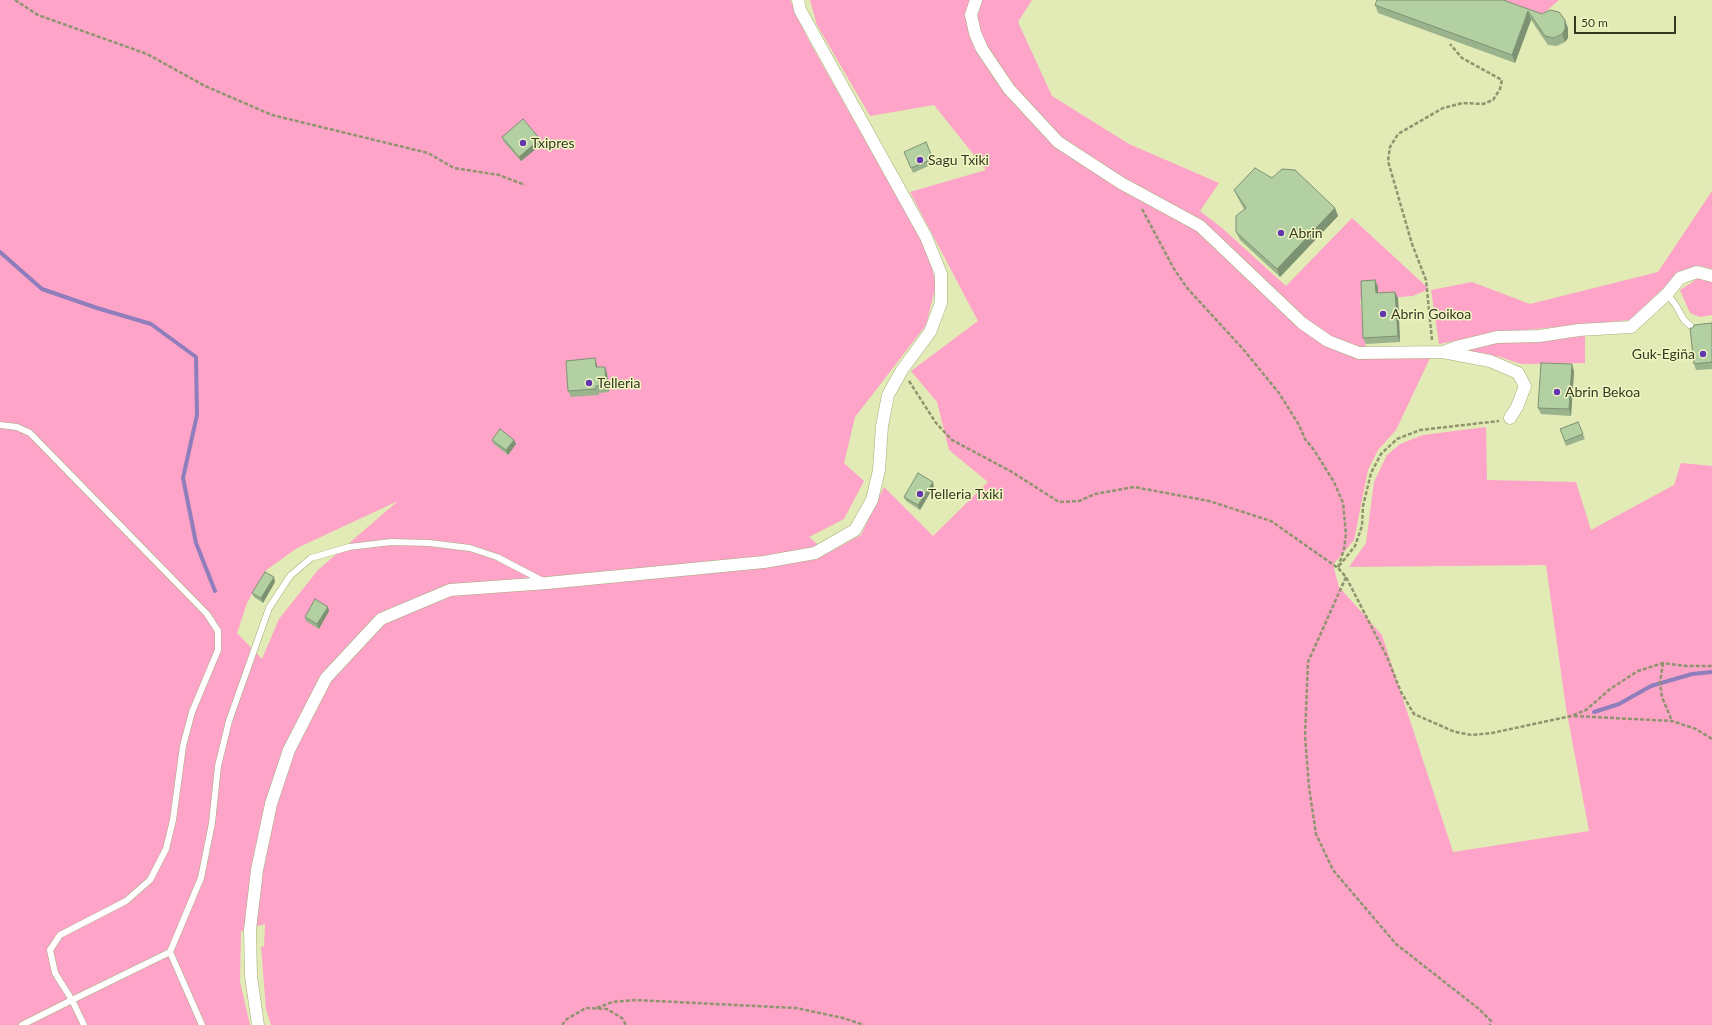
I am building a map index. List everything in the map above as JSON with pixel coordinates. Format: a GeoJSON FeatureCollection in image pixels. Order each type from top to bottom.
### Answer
{"type":"FeatureCollection","features":[{"type":"Feature","properties":{"kind":"street"},"geometry":{"type":"LineString","coordinates":[[258,1025],[251,976],[250,930],[257,870],[271,804],[290,750],[326,678],[381,619],[450,590],[547,583],[764,562],[816,553],[855,530],[872,500],[879,470],[882,426],[888,395],[902,370],[930,332],[941,303],[941,274],[926,237],[800,10],[798,0]]}},
{"type":"Feature","properties":{"kind":"street"},"geometry":{"type":"LineString","coordinates":[[976,0],[971,15],[975,33],[982,49],[1009,89],[1058,142],[1121,183],[1200,226],[1302,323],[1328,341],[1359,353],[1438,352],[1490,361],[1518,373],[1525,386],[1517,407],[1510,418]]}},
{"type":"Feature","properties":{"kind":"street"},"geometry":{"type":"LineString","coordinates":[[1438,352],[1497,338],[1539,336],[1579,330],[1631,327],[1667,294],[1680,278],[1697,272],[1712,276]]}},
{"type":"Feature","properties":{"kind":"lane"},"geometry":{"type":"LineString","coordinates":[[1667,294],[1675,304],[1684,320],[1693,328]]}},
{"type":"Feature","properties":{"kind":"lane"},"geometry":{"type":"LineString","coordinates":[[0,425],[17,427],[30,433],[207,614],[218,631],[218,650],[192,712],[183,746],[173,820],[166,849],[150,880],[126,901],[60,935],[50,950],[55,973],[72,1000],[84,1025]]}},
{"type":"Feature","properties":{"kind":"lane"},"geometry":{"type":"LineString","coordinates":[[22,1025],[170,952],[201,878],[212,823],[218,766],[230,721],[269,608],[290,576],[311,558],[349,547],[391,542],[429,543],[470,548],[497,557],[547,583]]}},
{"type":"Feature","properties":{"kind":"lane"},"geometry":{"type":"LineString","coordinates":[[170,952],[202,1025]]}},
{"type":"Feature","properties":{"kind":"path"},"geometry":{"type":"LineString","coordinates":[[15,0],[38,15],[147,54],[204,86],[272,115],[428,153],[454,168],[499,176],[525,185]]}},
{"type":"Feature","properties":{"kind":"path"},"geometry":{"type":"LineString","coordinates":[[1438,352],[1426,280],[1412,244],[1388,161],[1390,147],[1398,134],[1443,108],[1463,103],[1483,104],[1493,100],[1500,89],[1502,80],[1462,58],[1450,44]]}},
{"type":"Feature","properties":{"kind":"path"},"geometry":{"type":"LineString","coordinates":[[1139,202],[1174,269],[1188,289],[1243,348],[1279,393],[1299,424],[1305,439],[1314,450],[1334,482],[1343,503],[1346,534],[1344,549],[1338,568]]}},
{"type":"Feature","properties":{"kind":"path"},"geometry":{"type":"LineString","coordinates":[[902,370],[936,423],[952,440],[1012,472],[1059,502],[1079,501],[1095,494],[1134,487],[1209,502],[1271,521],[1338,568],[1346,577],[1387,657],[1401,692],[1414,714],[1455,732],[1472,735],[1492,733],[1572,716],[1586,710],[1610,689],[1638,671],[1664,663],[1686,666],[1712,666]]}},
{"type":"Feature","properties":{"kind":"path"},"geometry":{"type":"LineString","coordinates":[[1338,568],[1355,546],[1362,526],[1363,506],[1371,473],[1381,454],[1397,439],[1420,430],[1499,421],[1510,418]]}},
{"type":"Feature","properties":{"kind":"path"},"geometry":{"type":"LineString","coordinates":[[1346,577],[1308,662],[1306,736],[1309,787],[1316,834],[1333,870],[1363,903],[1396,944],[1479,1009],[1490,1021],[1490,1025]]}},
{"type":"Feature","properties":{"kind":"path"},"geometry":{"type":"LineString","coordinates":[[1664,663],[1660,683],[1662,697],[1672,721]]}},
{"type":"Feature","properties":{"kind":"path"},"geometry":{"type":"LineString","coordinates":[[1572,716],[1672,721],[1696,729],[1712,739]]}},
{"type":"Feature","properties":{"kind":"path"},"geometry":{"type":"LineString","coordinates":[[597,1008],[612,1002],[635,1000],[796,1008],[843,1018],[864,1025]]}},
{"type":"Feature","properties":{"kind":"path"},"geometry":{"type":"LineString","coordinates":[[562,1025],[568,1019],[586,1008],[607,1009],[622,1018],[626,1025]]}},
{"type":"Feature","properties":{"kind":"shaded area"},"geometry":{"type":"Polygon","coordinates":[[[0,0],[790,0],[809,41],[928,252],[936,285],[926,325],[855,417],[844,463],[864,481],[844,519],[809,537],[828,553],[861,535],[884,487],[933,536],[988,482],[949,450],[937,402],[911,371],[978,321],[910,192],[986,170],[934,105],[870,116],[817,25],[810,0],[1032,0],[1018,22],[1052,96],[1129,144],[1219,183],[1200,211],[1222,228],[1286,286],[1352,218],[1429,289],[1413,296],[1360,300],[1367,357],[1430,358],[1396,430],[1378,450],[1368,470],[1354,540],[1333,565],[1339,587],[1382,635],[1453,852],[1589,831],[1566,708],[1546,565],[1349,567],[1366,543],[1374,482],[1387,455],[1400,444],[1423,435],[1486,427],[1487,480],[1576,482],[1591,530],[1674,485],[1681,463],[1712,466],[1712,1025],[271,1025],[266,1009],[261,946],[264,947],[265,924],[241,931],[240,982],[250,1025],[0,1025],[0,0]],[[398,501],[297,548],[265,571],[247,603],[237,633],[262,659],[279,619],[318,570],[398,501]]]}},
{"type":"Feature","properties":{"kind":"shaded area"},"geometry":{"type":"Polygon","coordinates":[[[1499,0],[1559,0],[1542,15],[1499,0]]]}},
{"type":"Feature","properties":{"kind":"shaded area"},"geometry":{"type":"Polygon","coordinates":[[[1712,191],[1712,269],[1701,266],[1681,271],[1630,320],[1494,333],[1439,344],[1431,290],[1472,282],[1530,304],[1658,272],[1712,191]]]}},
{"type":"Feature","properties":{"kind":"shaded area"},"geometry":{"type":"Polygon","coordinates":[[[1700,277],[1712,281],[1712,315],[1700,317],[1690,313],[1680,290],[1700,277]]]}},
{"type":"Feature","properties":{"kind":"shaded area"},"geometry":{"type":"Polygon","coordinates":[[[1585,336],[1585,363],[1521,364],[1500,357],[1462,350],[1504,341],[1585,336]]]}},
{"type":"Feature","properties":{"kind":"building"},"geometry":{"type":"Polygon","coordinates":[[[1377,0],[1503,0],[1542,14],[1550,10],[1559,12],[1565,20],[1565,29],[1562,34],[1554,38],[1545,36],[1528,11],[1512,55],[1375,5],[1377,0]]]}},
{"type":"Feature","properties":{"kind":"building","name":"Txipres"},"geometry":{"type":"Polygon","coordinates":[[[523,119],[540,139],[519,157],[502,137],[523,119]]]}},
{"type":"Feature","properties":{"kind":"building","name":"Sagu Txiki"},"geometry":{"type":"Polygon","coordinates":[[[926,142],[933,159],[911,168],[904,152],[926,142]]]}},
{"type":"Feature","properties":{"kind":"building","name":"Abrin"},"geometry":{"type":"Polygon","coordinates":[[[1255,168],[1272,178],[1282,169],[1295,170],[1335,208],[1277,269],[1236,232],[1236,216],[1246,208],[1234,190],[1255,168]]]}},
{"type":"Feature","properties":{"kind":"building","name":"Abrin Goikoa"},"geometry":{"type":"Polygon","coordinates":[[[1375,280],[1376,293],[1395,292],[1398,336],[1363,338],[1361,281],[1375,280]]]}},
{"type":"Feature","properties":{"kind":"building","name":"Guk-Egiña"},"geometry":{"type":"Polygon","coordinates":[[[1712,323],[1712,362],[1694,364],[1690,328],[1693,328],[1694,325],[1712,323]]]}},
{"type":"Feature","properties":{"kind":"building","name":"Telleria"},"geometry":{"type":"Polygon","coordinates":[[[595,358],[596,367],[605,367],[606,386],[596,386],[596,389],[568,391],[566,361],[595,358]]]}},
{"type":"Feature","properties":{"kind":"building","name":"Abrin Bekoa"},"geometry":{"type":"Polygon","coordinates":[[[1541,363],[1572,364],[1569,409],[1538,408],[1541,363]]]}},
{"type":"Feature","properties":{"kind":"building"},"geometry":{"type":"Polygon","coordinates":[[[1578,422],[1583,434],[1565,441],[1560,429],[1578,422]]]}},
{"type":"Feature","properties":{"kind":"building"},"geometry":{"type":"Polygon","coordinates":[[[500,429],[514,440],[506,450],[492,440],[500,429]]]}},
{"type":"Feature","properties":{"kind":"building","name":"Telleria Txiki"},"geometry":{"type":"Polygon","coordinates":[[[918,473],[933,482],[918,505],[904,497],[918,473]]]}},
{"type":"Feature","properties":{"kind":"building"},"geometry":{"type":"Polygon","coordinates":[[[265,572],[274,577],[261,598],[252,593],[265,572]]]}},
{"type":"Feature","properties":{"kind":"building"},"geometry":{"type":"Polygon","coordinates":[[[315,599],[328,607],[317,624],[305,617],[315,599]]]}},
{"type":"Feature","properties":{"kind":"waterway"},"geometry":{"type":"LineString","coordinates":[[0,252],[42,289],[97,308],[151,324],[196,357],[197,415],[183,478],[196,543],[215,591]]}},
{"type":"Feature","properties":{"kind":"waterway"},"geometry":{"type":"LineString","coordinates":[[1594,712],[1619,704],[1651,686],[1692,674],[1712,672]]}},
{"type":"Feature","properties":{"kind":"place","name":"Txipres"},"geometry":{"type":"Point","coordinates":[523,143]}},
{"type":"Feature","properties":{"kind":"place","name":"Sagu Txiki"},"geometry":{"type":"Point","coordinates":[920,160]}},
{"type":"Feature","properties":{"kind":"place","name":"Abrin"},"geometry":{"type":"Point","coordinates":[1281,233]}},
{"type":"Feature","properties":{"kind":"place","name":"Abrin Goikoa"},"geometry":{"type":"Point","coordinates":[1383,314]}},
{"type":"Feature","properties":{"kind":"place","name":"Guk-Egiña"},"geometry":{"type":"Point","coordinates":[1703,354]}},
{"type":"Feature","properties":{"kind":"place","name":"Telleria"},"geometry":{"type":"Point","coordinates":[589,383]}},
{"type":"Feature","properties":{"kind":"place","name":"Abrin Bekoa"},"geometry":{"type":"Point","coordinates":[1557,392]}},
{"type":"Feature","properties":{"kind":"place","name":"Telleria Txiki"},"geometry":{"type":"Point","coordinates":[920,494]}}]}
